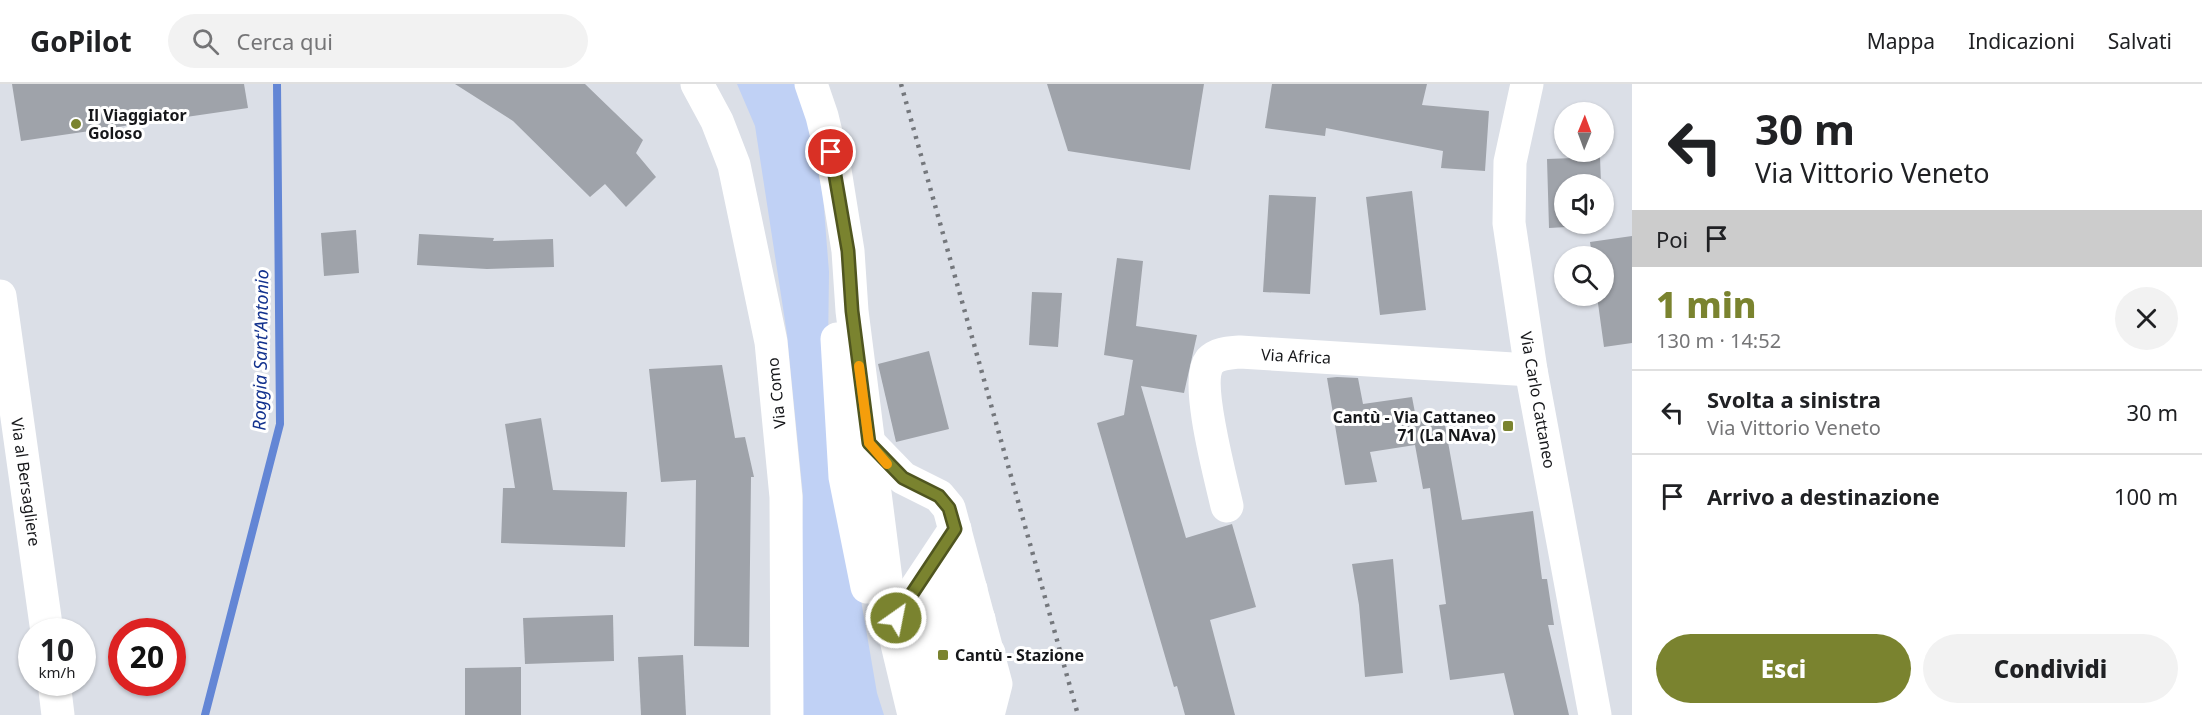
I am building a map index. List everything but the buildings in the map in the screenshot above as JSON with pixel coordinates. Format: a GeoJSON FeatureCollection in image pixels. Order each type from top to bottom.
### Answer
{"type":"FeatureCollection","features":[{"type":"Feature","properties":{"kind":"street","name":"Via Como"},"geometry":{"type":"LineString","coordinates":[[697,84],[717,121],[734,165],[769,332],[786,497],[787,715]]}},
{"type":"Feature","properties":{"kind":"street"},"geometry":{"type":"LineString","coordinates":[[720,84],[735,114],[738,130],[734,165]]}},
{"type":"Feature","properties":{"kind":"street"},"geometry":{"type":"LineString","coordinates":[[801,84],[816,135],[828,198],[837,312],[840,433],[846,486],[873,624],[895,715]]}},
{"type":"Feature","properties":{"kind":"street"},"geometry":{"type":"LineString","coordinates":[[811,84],[822,116],[835,171],[848,251],[852,311],[891,619],[919,715]]}},
{"type":"Feature","properties":{"kind":"street","name":"Via Carlo Cattaneo"},"geometry":{"type":"LineString","coordinates":[[1527,84],[1510,162],[1509,223],[1531,370],[1595,715]]}},
{"type":"Feature","properties":{"kind":"street","name":"Via al Bersagliere"},"geometry":{"type":"LineString","coordinates":[[0,296],[9,422],[44,618]]}},
{"type":"Feature","properties":{"kind":"street","name":"Via Africa"},"geometry":{"type":"LineString","coordinates":[[1227,506],[1204,398],[1205,372],[1209,362],[1217,356],[1240,352],[1531,370]]}},
{"type":"Feature","properties":{"kind":"street"},"geometry":{"type":"LineString","coordinates":[[869,443],[903,478],[939,496],[949,508],[996,684],[988,715]]}},
{"type":"Feature","properties":{"kind":"street"},"geometry":{"type":"LineString","coordinates":[[913,699],[904,652],[958,542]]}},
{"type":"Feature","properties":{"kind":"street"},"geometry":{"type":"LineString","coordinates":[[913,699],[975,604]]}},
{"type":"Feature","properties":{"kind":"street"},"geometry":{"type":"LineString","coordinates":[[925,715],[975,604]]}},
{"type":"Feature","properties":{"kind":"street"},"geometry":{"type":"LineString","coordinates":[[954,715],[989,654]]}},
{"type":"Feature","properties":{"kind":"street"},"geometry":{"type":"LineString","coordinates":[[56,696],[58,715]]}},
{"type":"Feature","properties":{"kind":"shaded area"},"geometry":{"type":"Polygon","coordinates":[[[737,84],[795,84],[808,124],[823,196],[829,272],[828,349],[862,606],[877,693],[884,715],[802,715],[800,597],[803,495],[787,334],[755,126],[737,84]]]}},
{"type":"Feature","properties":{"kind":"waterway","name":"Roggia Sant'Antonio"},"geometry":{"type":"LineString","coordinates":[[205,715],[280,424],[277,84]]}},
{"type":"Feature","properties":{"kind":"railway"},"geometry":{"type":"LineString","coordinates":[[901,84],[1078,715]]}},
{"type":"Feature","properties":{"kind":"slow traffic"},"geometry":{"type":"LineString","coordinates":[[859,366],[869,443],[887,464]]}},
{"type":"Feature","properties":{"kind":"place","name":"Il Viaggiator Goloso"},"geometry":{"type":"Point","coordinates":[76,124]}},
{"type":"Feature","properties":{"kind":"place","name":"Cantù - Via Cattaneo 71 (La NAva)"},"geometry":{"type":"Point","coordinates":[1508,426]}},
{"type":"Feature","properties":{"kind":"place","name":"Cantù - Stazione"},"geometry":{"type":"Point","coordinates":[943,655]}},
{"type":"Feature","properties":{"kind":"route"},"geometry":{"type":"LineString","coordinates":[[831,152],[848,251],[852,311],[869,443],[903,478],[939,496],[949,508],[955,529],[896,618]]}}]}
